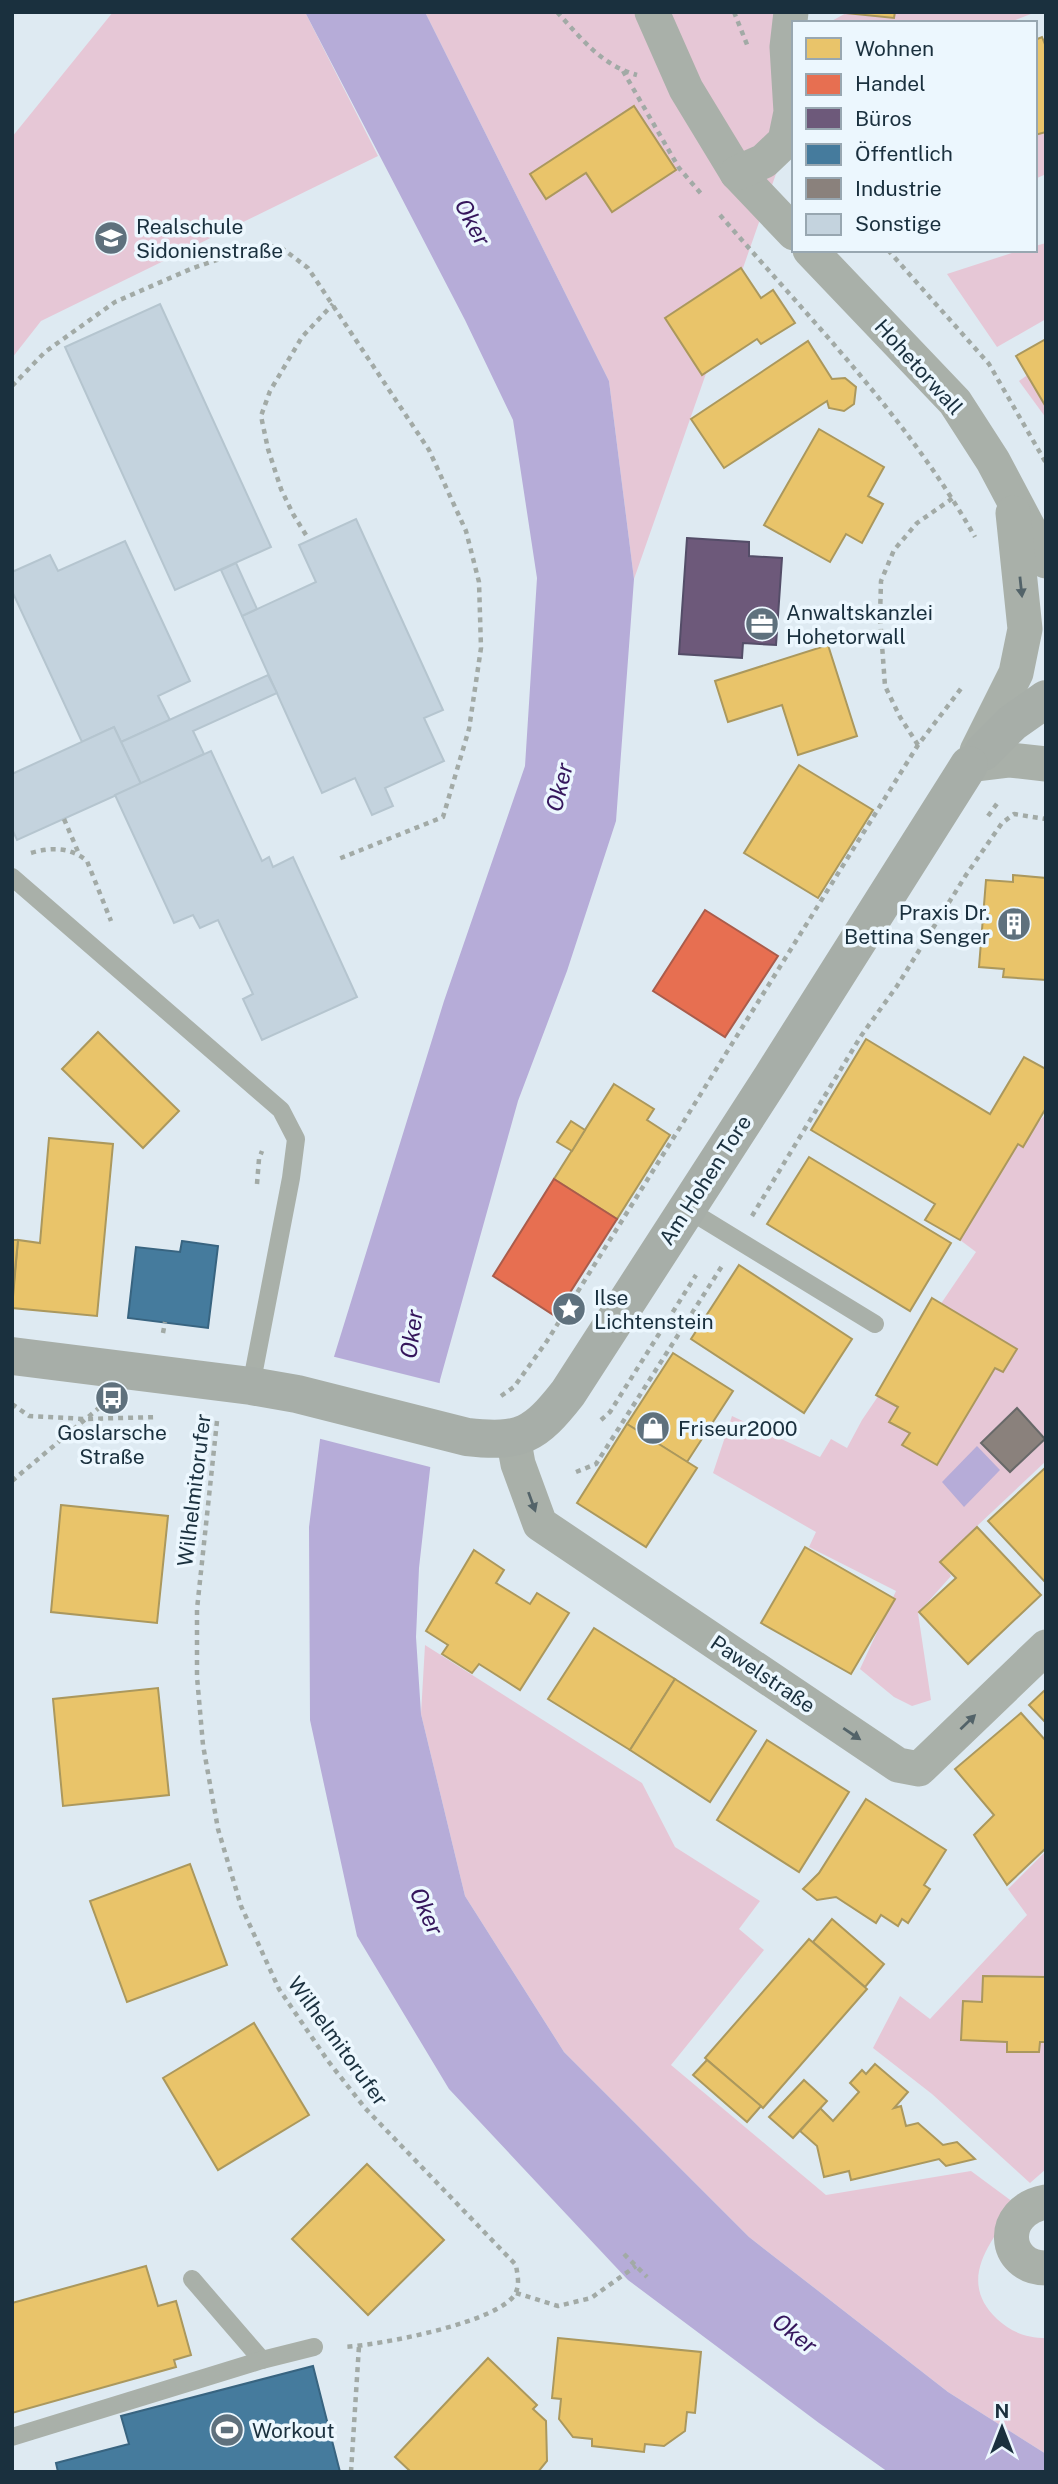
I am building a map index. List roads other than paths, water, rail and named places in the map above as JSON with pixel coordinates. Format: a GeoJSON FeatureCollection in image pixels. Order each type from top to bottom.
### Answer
{"type":"FeatureCollection","features":[{"type":"Feature","properties":{"kind":"street"},"geometry":{"type":"LineString","coordinates":[[652,12],[686,89],[737,173],[792,231]]}},
{"type":"Feature","properties":{"kind":"street"},"geometry":{"type":"LineString","coordinates":[[737,173],[764,161],[785,141],[791,112],[787,47],[791,12]]}},
{"type":"Feature","properties":{"kind":"street","name":"Hohetorwall"},"geometry":{"type":"LineString","coordinates":[[812,252],[955,402],[993,461],[1046,561]]}},
{"type":"Feature","properties":{"kind":"street","name":"Hohetorwall"},"geometry":{"type":"LineString","coordinates":[[976,758],[1016,673],[1025,629],[1011,496]]}},
{"type":"Feature","properties":{"kind":"street","name":"Am Hohen Tore"},"geometry":{"type":"LineString","coordinates":[[12,1356],[238,1384],[297,1394],[467,1437],[489,1439],[532,1432],[546,1421],[568,1393],[976,758],[1012,723],[1046,699]]}},
{"type":"Feature","properties":{"kind":"street"},"geometry":{"type":"LineString","coordinates":[[976,758],[1046,764]]}},
{"type":"Feature","properties":{"kind":"street","name":"Pawelstraße"},"geometry":{"type":"LineString","coordinates":[[513,1437],[518,1464],[540,1524],[898,1765],[919,1769],[1046,1647]]}},
{"type":"Feature","properties":{"kind":"street"},"geometry":{"type":"LineString","coordinates":[[1046,2202],[1025,2208],[1012,2227],[1014,2249],[1020,2259],[1046,2268]]}},
{"type":"Feature","properties":{"kind":"lane"},"geometry":{"type":"LineString","coordinates":[[12,877],[281,1110],[296,1139],[276,1250],[238,1384]]}},
{"type":"Feature","properties":{"kind":"lane"},"geometry":{"type":"LineString","coordinates":[[687,1209],[875,1324]]}},
{"type":"Feature","properties":{"kind":"lane"},"geometry":{"type":"LineString","coordinates":[[192,2279],[262,2360]]}},
{"type":"Feature","properties":{"kind":"lane"},"geometry":{"type":"LineString","coordinates":[[12,2437],[262,2360],[314,2347]]}},
{"type":"Feature","properties":{"kind":"water","name":"Oker"},"geometry":{"type":"Polygon","coordinates":[[[305,12],[425,12],[609,381],[634,579],[616,821],[567,971],[518,1101],[440,1380],[419,1568],[416,1637],[421,1714],[465,1896],[564,2052],[749,2237],[948,2392],[1046,2454],[1046,2472],[888,2472],[628,2280],[449,2089],[357,1936],[310,1720],[309,1527],[328,1376],[444,1001],[525,766],[537,578],[513,420],[465,320],[305,12]]]}},
{"type":"Feature","properties":{"kind":"water"},"geometry":{"type":"Polygon","coordinates":[[[977,1446],[1000,1470],[964,1507],[942,1482],[977,1446]]]}},
{"type":"Feature","properties":{"kind":"place","name":"Realschule Sidonienstraße"},"geometry":{"type":"Point","coordinates":[111,238]}},
{"type":"Feature","properties":{"kind":"place","name":"Anwaltskanzlei Hohetorwall"},"geometry":{"type":"Point","coordinates":[762,624]}},
{"type":"Feature","properties":{"kind":"place","name":"Praxis Dr. Bettina Senger"},"geometry":{"type":"Point","coordinates":[1014,924]}},
{"type":"Feature","properties":{"kind":"place","name":"Ilse Lichtenstein"},"geometry":{"type":"Point","coordinates":[569,1309]}},
{"type":"Feature","properties":{"kind":"place","name":"Goslarsche Straße"},"geometry":{"type":"Point","coordinates":[112,1398]}},
{"type":"Feature","properties":{"kind":"place","name":"Friseur2000"},"geometry":{"type":"Point","coordinates":[653,1428]}},
{"type":"Feature","properties":{"kind":"place","name":"Workout"},"geometry":{"type":"Point","coordinates":[227,2430]}}]}
